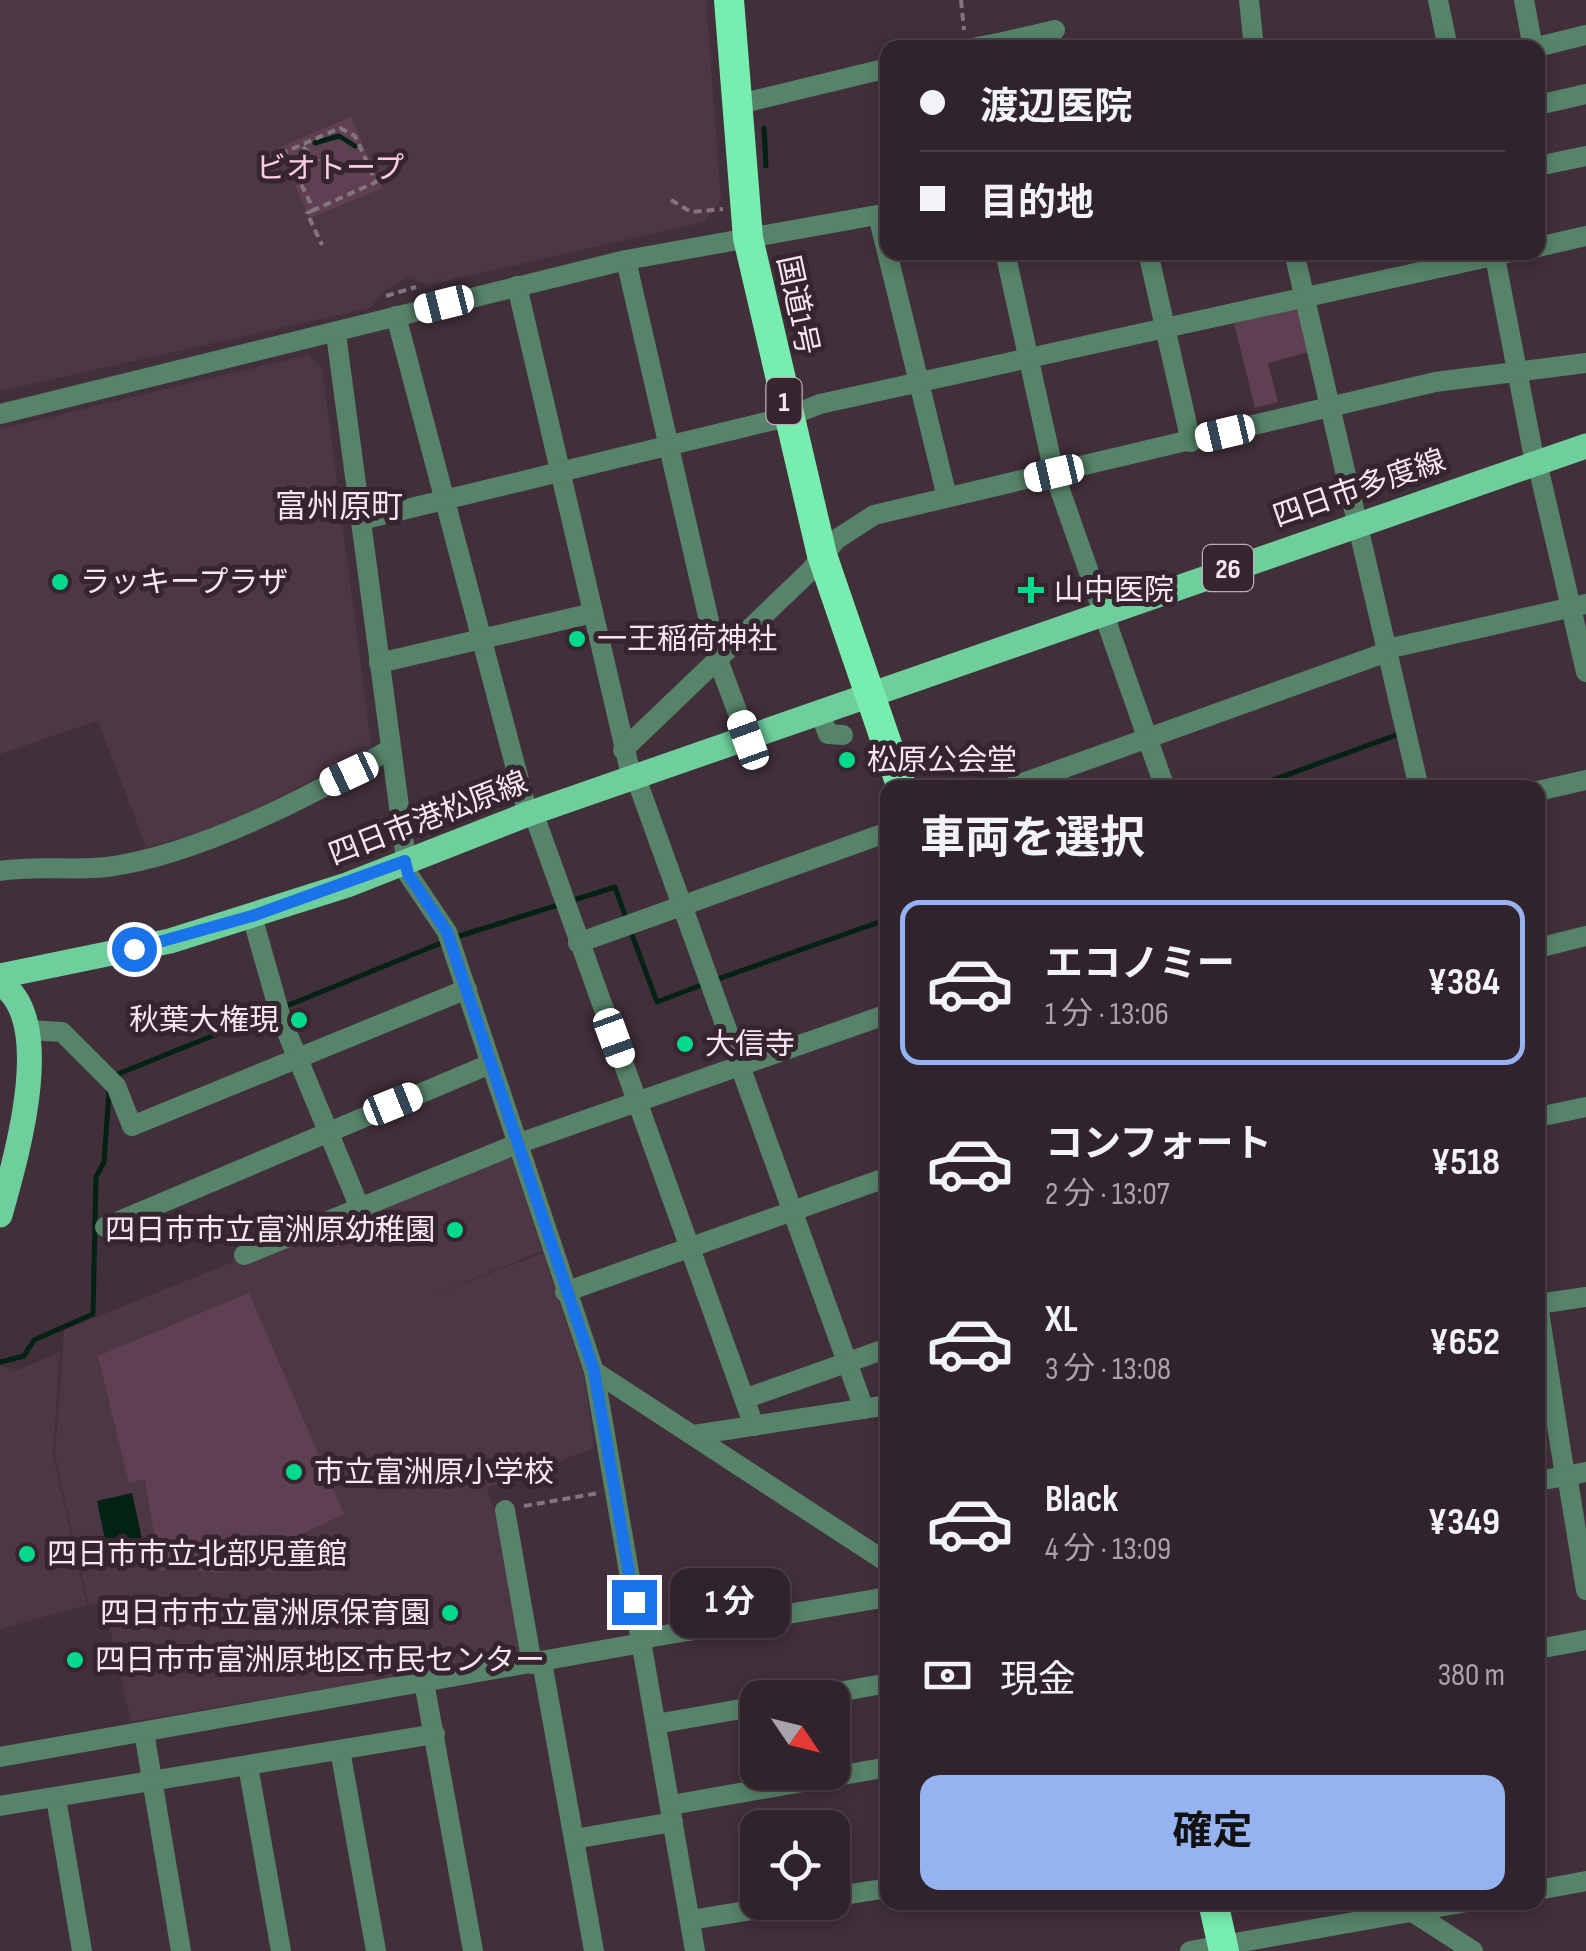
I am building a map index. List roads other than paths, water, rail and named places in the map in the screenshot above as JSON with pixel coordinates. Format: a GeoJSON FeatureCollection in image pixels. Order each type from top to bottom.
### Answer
{"type":"FeatureCollection","features":[{"type":"Feature","properties":{"kind":"highway","name":"国道1号"},"geometry":{"type":"LineString","coordinates":[[730,0],[734,105],[748,238],[822,555],[899,780]]}},
{"type":"Feature","properties":{"kind":"highway"},"geometry":{"type":"LineString","coordinates":[[1215,1910],[1224,1948]]}},
{"type":"Feature","properties":{"kind":"main road","name":"四日市多度線"},"geometry":{"type":"LineString","coordinates":[[871,694],[1357,522],[1586,446]]}},
{"type":"Feature","properties":{"kind":"main road","name":"四日市港松原線"},"geometry":{"type":"LineString","coordinates":[[0,979],[98,958],[252,916],[871,694]]}},
{"type":"Feature","properties":{"kind":"main road"},"geometry":{"type":"LineString","coordinates":[[0,979],[16,998],[28,1030],[20,1146],[0,1215]]}},
{"type":"Feature","properties":{"kind":"street"},"geometry":{"type":"LineString","coordinates":[[1249,0],[1253,40]]}},
{"type":"Feature","properties":{"kind":"street"},"geometry":{"type":"LineString","coordinates":[[1438,0],[1446,40]]}},
{"type":"Feature","properties":{"kind":"street"},"geometry":{"type":"LineString","coordinates":[[1524,0],[1532,40]]}},
{"type":"Feature","properties":{"kind":"street"},"geometry":{"type":"LineString","coordinates":[[1020,40],[1055,30]]}},
{"type":"Feature","properties":{"kind":"street"},"geometry":{"type":"LineString","coordinates":[[1545,45],[1586,35]]}},
{"type":"Feature","properties":{"kind":"street"},"geometry":{"type":"LineString","coordinates":[[734,105],[880,70]]}},
{"type":"Feature","properties":{"kind":"street"},"geometry":{"type":"LineString","coordinates":[[1545,103],[1586,94]]}},
{"type":"Feature","properties":{"kind":"street"},"geometry":{"type":"LineString","coordinates":[[1545,165],[1586,156]]}},
{"type":"Feature","properties":{"kind":"street"},"geometry":{"type":"LineString","coordinates":[[0,414],[626,260],[880,215]]}},
{"type":"Feature","properties":{"kind":"street"},"geometry":{"type":"LineString","coordinates":[[1545,245],[1586,236]]}},
{"type":"Feature","properties":{"kind":"street"},"geometry":{"type":"LineString","coordinates":[[626,260],[718,660],[748,740]]}},
{"type":"Feature","properties":{"kind":"street"},"geometry":{"type":"LineString","coordinates":[[893,260],[947,497]]}},
{"type":"Feature","properties":{"kind":"street"},"geometry":{"type":"LineString","coordinates":[[1007,260],[1054,473],[1161,780]]}},
{"type":"Feature","properties":{"kind":"street"},"geometry":{"type":"LineString","coordinates":[[1150,260],[1190,442]]}},
{"type":"Feature","properties":{"kind":"street"},"geometry":{"type":"LineString","coordinates":[[1296,260],[1417,780]]}},
{"type":"Feature","properties":{"kind":"street"},"geometry":{"type":"LineString","coordinates":[[361,520],[787,417],[820,404],[1473,260]]}},
{"type":"Feature","properties":{"kind":"street"},"geometry":{"type":"LineString","coordinates":[[1501,260],[1516,369],[1536,462],[1578,605],[1586,672]]}},
{"type":"Feature","properties":{"kind":"street"},"geometry":{"type":"LineString","coordinates":[[517,286],[624,750],[864,1409]]}},
{"type":"Feature","properties":{"kind":"street"},"geometry":{"type":"LineString","coordinates":[[396,316],[531,813],[754,1426]]}},
{"type":"Feature","properties":{"kind":"street"},"geometry":{"type":"LineString","coordinates":[[336,334],[405,861],[408,874],[450,939],[594,1371],[695,1951]]}},
{"type":"Feature","properties":{"kind":"street"},"geometry":{"type":"LineString","coordinates":[[624,750],[837,540],[874,515],[1435,382],[1586,363]]}},
{"type":"Feature","properties":{"kind":"street"},"geometry":{"type":"LineString","coordinates":[[1030,780],[1387,651],[1578,605]]}},
{"type":"Feature","properties":{"kind":"street"},"geometry":{"type":"LineString","coordinates":[[378,663],[593,613]]}},
{"type":"Feature","properties":{"kind":"street"},"geometry":{"type":"LineString","coordinates":[[820,713],[828,734],[843,734]]}},
{"type":"Feature","properties":{"kind":"street"},"geometry":{"type":"LineString","coordinates":[[0,871],[36,865],[106,867],[208,839],[349,774],[390,749]]}},
{"type":"Feature","properties":{"kind":"street"},"geometry":{"type":"LineString","coordinates":[[1545,789],[1586,780]]}},
{"type":"Feature","properties":{"kind":"street"},"geometry":{"type":"LineString","coordinates":[[578,942],[880,835]]}},
{"type":"Feature","properties":{"kind":"street"},"geometry":{"type":"LineString","coordinates":[[252,916],[297,1055],[360,1206]]}},
{"type":"Feature","properties":{"kind":"street"},"geometry":{"type":"LineString","coordinates":[[1545,946],[1586,936]]}},
{"type":"Feature","properties":{"kind":"street"},"geometry":{"type":"LineString","coordinates":[[28,1030],[62,1032],[116,1086],[132,1126],[297,1055],[466,989]]}},
{"type":"Feature","properties":{"kind":"street"},"geometry":{"type":"LineString","coordinates":[[244,1255],[517,1144],[880,1017]]}},
{"type":"Feature","properties":{"kind":"street"},"geometry":{"type":"LineString","coordinates":[[105,1227],[490,1064]]}},
{"type":"Feature","properties":{"kind":"street"},"geometry":{"type":"LineString","coordinates":[[1545,1116],[1586,1107]]}},
{"type":"Feature","properties":{"kind":"street"},"geometry":{"type":"LineString","coordinates":[[565,1292],[880,1180]]}},
{"type":"Feature","properties":{"kind":"street"},"geometry":{"type":"LineString","coordinates":[[1545,1303],[1586,1297]]}},
{"type":"Feature","properties":{"kind":"street"},"geometry":{"type":"LineString","coordinates":[[1545,1338],[1573,1474],[1586,1590]]}},
{"type":"Feature","properties":{"kind":"street"},"geometry":{"type":"LineString","coordinates":[[744,1400],[880,1351]]}},
{"type":"Feature","properties":{"kind":"street"},"geometry":{"type":"LineString","coordinates":[[594,1371],[880,1558]]}},
{"type":"Feature","properties":{"kind":"street"},"geometry":{"type":"LineString","coordinates":[[694,1436],[880,1407]]}},
{"type":"Feature","properties":{"kind":"street"},"geometry":{"type":"LineString","coordinates":[[1545,1480],[1573,1474]]}},
{"type":"Feature","properties":{"kind":"street"},"geometry":{"type":"LineString","coordinates":[[505,1510],[594,1951]]}},
{"type":"Feature","properties":{"kind":"street"},"geometry":{"type":"LineString","coordinates":[[0,1757],[880,1598]]}},
{"type":"Feature","properties":{"kind":"street"},"geometry":{"type":"LineString","coordinates":[[1545,1648],[1586,1640]]}},
{"type":"Feature","properties":{"kind":"street"},"geometry":{"type":"LineString","coordinates":[[424,1682],[473,1951]]}},
{"type":"Feature","properties":{"kind":"street"},"geometry":{"type":"LineString","coordinates":[[850,1690],[880,1684]]}},
{"type":"Feature","properties":{"kind":"street"},"geometry":{"type":"LineString","coordinates":[[656,1724],[740,1709]]}},
{"type":"Feature","properties":{"kind":"street"},"geometry":{"type":"LineString","coordinates":[[144,1732],[182,1951]]}},
{"type":"Feature","properties":{"kind":"street"},"geometry":{"type":"LineString","coordinates":[[0,1806],[435,1734]]}},
{"type":"Feature","properties":{"kind":"street"},"geometry":{"type":"LineString","coordinates":[[340,1750],[376,1951]]}},
{"type":"Feature","properties":{"kind":"street"},"geometry":{"type":"LineString","coordinates":[[248,1766],[281,1951]]}},
{"type":"Feature","properties":{"kind":"street"},"geometry":{"type":"LineString","coordinates":[[574,1840],[672,1813],[880,1769]]}},
{"type":"Feature","properties":{"kind":"street"},"geometry":{"type":"LineString","coordinates":[[56,1798],[82,1951]]}},
{"type":"Feature","properties":{"kind":"street"},"geometry":{"type":"LineString","coordinates":[[1545,1889],[1586,1881]]}},
{"type":"Feature","properties":{"kind":"street"},"geometry":{"type":"LineString","coordinates":[[850,1895],[880,1889]]}},
{"type":"Feature","properties":{"kind":"street"},"geometry":{"type":"LineString","coordinates":[[1190,1951],[1224,1948],[1393,1910]]}},
{"type":"Feature","properties":{"kind":"street"},"geometry":{"type":"LineString","coordinates":[[1411,1910],[1473,1951]]}},
{"type":"Feature","properties":{"kind":"street"},"geometry":{"type":"LineString","coordinates":[[690,1920],[740,1912]]}},
{"type":"Feature","properties":{"kind":"waterway"},"geometry":{"type":"LineString","coordinates":[[764,128],[766,166]]}},
{"type":"Feature","properties":{"kind":"waterway"},"geometry":{"type":"LineString","coordinates":[[315,143],[339,136],[355,146]]}},
{"type":"Feature","properties":{"kind":"waterway"},"geometry":{"type":"LineString","coordinates":[[1273,780],[1399,734]]}},
{"type":"Feature","properties":{"kind":"waterway"},"geometry":{"type":"LineString","coordinates":[[574,900],[615,887],[626,918]]}},
{"type":"Feature","properties":{"kind":"waterway"},"geometry":{"type":"LineString","coordinates":[[456,937],[558,905]]}},
{"type":"Feature","properties":{"kind":"waterway"},"geometry":{"type":"LineString","coordinates":[[718,979],[880,922]]}},
{"type":"Feature","properties":{"kind":"waterway"},"geometry":{"type":"LineString","coordinates":[[631,932],[657,1002],[704,984]]}},
{"type":"Feature","properties":{"kind":"waterway"},"geometry":{"type":"LineString","coordinates":[[284,1007],[446,941]]}},
{"type":"Feature","properties":{"kind":"waterway"},"geometry":{"type":"LineString","coordinates":[[113,1076],[274,1011]]}},
{"type":"Feature","properties":{"kind":"waterway"},"geometry":{"type":"LineString","coordinates":[[0,1362],[24,1356],[34,1340],[93,1314],[96,1177],[104,1162],[109,1092]]}},
{"type":"Feature","properties":{"kind":"place","name":"ラッキープラザ"},"geometry":{"type":"Point","coordinates":[60,582]}},
{"type":"Feature","properties":{"kind":"place","name":"山中医院"},"geometry":{"type":"Point","coordinates":[1031,590]}},
{"type":"Feature","properties":{"kind":"place","name":"一王稲荷神社"},"geometry":{"type":"Point","coordinates":[577,639]}},
{"type":"Feature","properties":{"kind":"place","name":"松原公会堂"},"geometry":{"type":"Point","coordinates":[847,760]}},
{"type":"Feature","properties":{"kind":"place","name":"秋葉大権現"},"geometry":{"type":"Point","coordinates":[299,1020]}},
{"type":"Feature","properties":{"kind":"place","name":"大信寺"},"geometry":{"type":"Point","coordinates":[685,1044]}},
{"type":"Feature","properties":{"kind":"place","name":"四日市市立富洲原幼稚園"},"geometry":{"type":"Point","coordinates":[455,1230]}},
{"type":"Feature","properties":{"kind":"place","name":"市立富洲原小学校"},"geometry":{"type":"Point","coordinates":[294,1472]}},
{"type":"Feature","properties":{"kind":"place","name":"四日市市立北部児童館"},"geometry":{"type":"Point","coordinates":[27,1554]}},
{"type":"Feature","properties":{"kind":"place","name":"四日市市立富洲原保育園"},"geometry":{"type":"Point","coordinates":[450,1613]}},
{"type":"Feature","properties":{"kind":"place","name":"四日市市富洲原地区市民センター"},"geometry":{"type":"Point","coordinates":[75,1660]}},
{"type":"Feature","properties":{"kind":"district","name":"富州原町"},"geometry":{"type":"Point","coordinates":[339,506]}},
{"type":"Feature","properties":{"kind":"park label","name":"ビオトープ"},"geometry":{"type":"Point","coordinates":[330,168]}}]}
